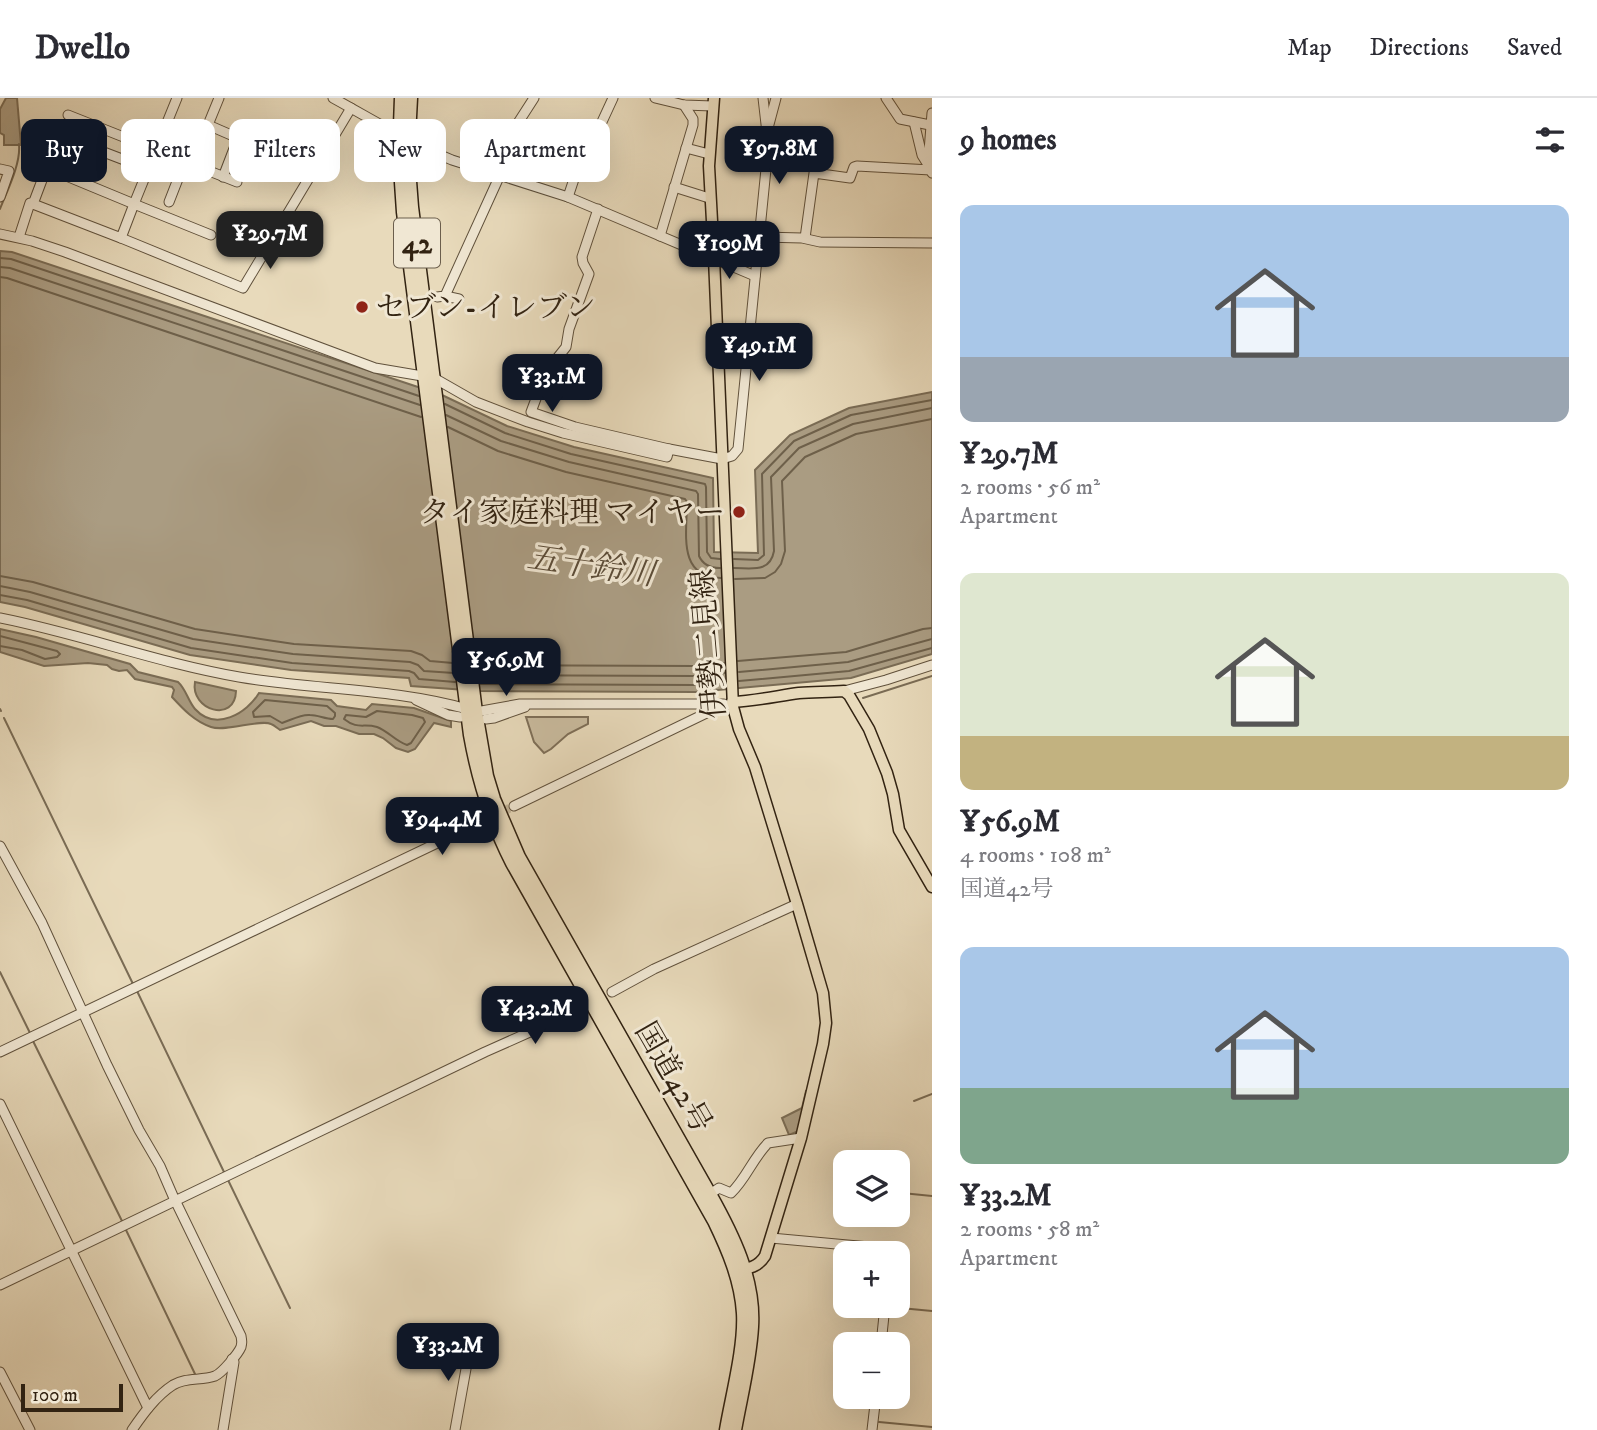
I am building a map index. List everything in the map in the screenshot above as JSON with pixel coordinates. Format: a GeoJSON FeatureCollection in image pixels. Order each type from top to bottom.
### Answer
{"type":"FeatureCollection","features":[{"type":"Feature","properties":{"kind":"highway","name":"国道42号"},"geometry":{"type":"LineString","coordinates":[[401,98],[403,119]]}},
{"type":"Feature","properties":{"kind":"highway","name":"国道42号"},"geometry":{"type":"LineString","coordinates":[[407,119],[411,98]]}},
{"type":"Feature","properties":{"kind":"highway","name":"国道42号"},"geometry":{"type":"LineString","coordinates":[[409,182],[430,382],[472,709],[487,776],[519,858],[730,1230],[739,1269],[743,1327],[726,1430]]}},
{"type":"Feature","properties":{"kind":"highway","name":"国道42号"},"geometry":{"type":"LineString","coordinates":[[472,709],[470,735],[480,783],[500,839],[714,1221],[750,1294],[752,1329],[735,1430]]}},
{"type":"Feature","properties":{"kind":"main road","name":"伊勢二見線"},"geometry":{"type":"LineString","coordinates":[[714,102],[709,154],[709,198],[722,459],[729,700],[755,766],[797,904],[822,993],[826,1023],[802,1138],[771,1238],[762,1261],[754,1267],[739,1269]]}},
{"type":"Feature","properties":{"kind":"main road"},"geometry":{"type":"LineString","coordinates":[[729,700],[757,700],[804,693],[844,691],[849,695],[869,729],[887,773],[894,794],[900,830],[932,887]]}},
{"type":"Feature","properties":{"kind":"street"},"geometry":{"type":"LineString","coordinates":[[169,119],[177,98]]}},
{"type":"Feature","properties":{"kind":"street"},"geometry":{"type":"LineString","coordinates":[[210,119],[219,98]]}},
{"type":"Feature","properties":{"kind":"street"},"geometry":{"type":"LineString","coordinates":[[333,98],[370,119]]}},
{"type":"Feature","properties":{"kind":"street"},"geometry":{"type":"LineString","coordinates":[[520,119],[533,98]]}},
{"type":"Feature","properties":{"kind":"street"},"geometry":{"type":"LineString","coordinates":[[569,197],[583,152],[595,137],[613,98]]}},
{"type":"Feature","properties":{"kind":"street"},"geometry":{"type":"LineString","coordinates":[[655,98],[684,105],[714,102]]}},
{"type":"Feature","properties":{"kind":"street"},"geometry":{"type":"LineString","coordinates":[[0,234],[65,251],[375,368],[430,382],[528,422],[563,433],[668,453],[722,459],[732,456],[738,449],[767,159],[763,98]]}},
{"type":"Feature","properties":{"kind":"street"},"geometry":{"type":"LineString","coordinates":[[767,133],[776,98]]}},
{"type":"Feature","properties":{"kind":"street"},"geometry":{"type":"LineString","coordinates":[[886,98],[900,119],[930,125]]}},
{"type":"Feature","properties":{"kind":"street"},"geometry":{"type":"LineString","coordinates":[[660,236],[693,119],[684,105]]}},
{"type":"Feature","properties":{"kind":"street"},"geometry":{"type":"LineString","coordinates":[[19,237],[30,203],[243,288],[351,108]]}},
{"type":"Feature","properties":{"kind":"street"},"geometry":{"type":"LineString","coordinates":[[930,169],[932,113]]}},
{"type":"Feature","properties":{"kind":"street"},"geometry":{"type":"LineString","coordinates":[[68,115],[121,136]]}},
{"type":"Feature","properties":{"kind":"street"},"geometry":{"type":"LineString","coordinates":[[914,122],[922,155],[930,169]]}},
{"type":"Feature","properties":{"kind":"street"},"geometry":{"type":"LineString","coordinates":[[215,128],[238,138],[223,177]]}},
{"type":"Feature","properties":{"kind":"street"},"geometry":{"type":"LineString","coordinates":[[686,148],[709,154]]}},
{"type":"Feature","properties":{"kind":"street"},"geometry":{"type":"LineString","coordinates":[[805,238],[814,173],[850,178],[856,166],[930,169]]}},
{"type":"Feature","properties":{"kind":"street"},"geometry":{"type":"LineString","coordinates":[[0,169],[9,171],[0,197]]}},
{"type":"Feature","properties":{"kind":"street"},"geometry":{"type":"LineString","coordinates":[[215,174],[237,183]]}},
{"type":"Feature","properties":{"kind":"street"},"geometry":{"type":"LineString","coordinates":[[33,204],[42,182]]}},
{"type":"Feature","properties":{"kind":"street"},"geometry":{"type":"LineString","coordinates":[[81,182],[211,235]]}},
{"type":"Feature","properties":{"kind":"street"},"geometry":{"type":"LineString","coordinates":[[121,238],[143,182]]}},
{"type":"Feature","properties":{"kind":"street"},"geometry":{"type":"LineString","coordinates":[[169,202],[179,182]]}},
{"type":"Feature","properties":{"kind":"street"},"geometry":{"type":"LineString","coordinates":[[459,299],[441,296],[497,182]]}},
{"type":"Feature","properties":{"kind":"street"},"geometry":{"type":"LineString","coordinates":[[522,182],[569,197],[755,276]]}},
{"type":"Feature","properties":{"kind":"street"},"geometry":{"type":"LineString","coordinates":[[674,187],[709,198]]}},
{"type":"Feature","properties":{"kind":"street"},"geometry":{"type":"LineString","coordinates":[[598,209],[582,257],[589,274],[569,329],[566,347],[546,372],[531,412],[668,453]]}},
{"type":"Feature","properties":{"kind":"street"},"geometry":{"type":"LineString","coordinates":[[758,237],[805,238],[820,242],[932,243]]}},
{"type":"Feature","properties":{"kind":"street"},"geometry":{"type":"LineString","coordinates":[[0,618],[197,670],[412,697],[472,709],[520,704],[729,700]]}},
{"type":"Feature","properties":{"kind":"street"},"geometry":{"type":"LineString","coordinates":[[844,691],[932,665]]}},
{"type":"Feature","properties":{"kind":"street"},"geometry":{"type":"LineString","coordinates":[[514,806],[729,700]]}},
{"type":"Feature","properties":{"kind":"street"},"geometry":{"type":"LineString","coordinates":[[0,1052],[477,824]]}},
{"type":"Feature","properties":{"kind":"street"},"geometry":{"type":"LineString","coordinates":[[0,846],[41,922],[134,1119],[160,1166],[242,1336],[241,1345],[232,1359],[215,1376],[187,1379],[167,1389],[148,1408],[132,1430]]}},
{"type":"Feature","properties":{"kind":"street"},"geometry":{"type":"LineString","coordinates":[[612,992],[654,969],[797,904]]}},
{"type":"Feature","properties":{"kind":"street"},"geometry":{"type":"LineString","coordinates":[[0,1285],[571,1011]]}},
{"type":"Feature","properties":{"kind":"street"},"geometry":{"type":"LineString","coordinates":[[0,1104],[148,1408]]}},
{"type":"Feature","properties":{"kind":"street"},"geometry":{"type":"LineString","coordinates":[[710,1194],[719,1188],[731,1193],[740,1184],[755,1157],[768,1143],[802,1138]]}},
{"type":"Feature","properties":{"kind":"street"},"geometry":{"type":"LineString","coordinates":[[771,1238],[833,1244]]}},
{"type":"Feature","properties":{"kind":"street"},"geometry":{"type":"LineString","coordinates":[[455,1430],[471,1341]]}},
{"type":"Feature","properties":{"kind":"street"},"geometry":{"type":"LineString","coordinates":[[223,1430],[234,1362],[232,1359]]}},
{"type":"Feature","properties":{"kind":"street"},"geometry":{"type":"LineString","coordinates":[[0,1372],[30,1430]]}},
{"type":"Feature","properties":{"kind":"street"},"geometry":{"type":"LineString","coordinates":[[872,1430],[874,1409]]}},
{"type":"Feature","properties":{"kind":"shaded area"},"geometry":{"type":"Polygon","coordinates":[[[526,717],[588,717],[588,724],[568,734],[544,753],[534,742],[526,717]]]}},
{"type":"Feature","properties":{"kind":"water"},"geometry":{"type":"Polygon","coordinates":[[[6,98],[17,98],[21,145],[4,145],[4,135],[0,133],[0,109],[6,98]]]}},
{"type":"Feature","properties":{"kind":"water","name":"五十鈴川"},"geometry":{"type":"Polygon","coordinates":[[[0,251],[12,252],[442,395],[507,426],[574,447],[713,478],[714,552],[758,553],[755,470],[790,435],[849,408],[932,392],[932,654],[851,678],[696,692],[480,691],[411,686],[409,678],[291,670],[190,655],[0,602],[0,251]]]}},
{"type":"Feature","properties":{"kind":"water"},"geometry":{"type":"Polygon","coordinates":[[[0,629],[130,664],[138,672],[178,682],[195,709],[212,719],[239,713],[259,693],[331,700],[337,706],[366,710],[372,704],[414,708],[451,721],[451,727],[434,723],[415,749],[408,752],[374,734],[359,734],[311,721],[280,730],[266,723],[211,727],[180,706],[172,697],[172,687],[135,679],[127,670],[119,671],[107,665],[88,663],[44,666],[0,652],[0,629]]]}},
{"type":"Feature","properties":{"kind":"water"},"geometry":{"type":"Polygon","coordinates":[[[195,682],[236,691],[234,701],[221,710],[206,706],[195,692],[195,682]]]}},
{"type":"Feature","properties":{"kind":"water"},"geometry":{"type":"Polygon","coordinates":[[[806,1091],[811,1091],[801,1130],[789,1135],[782,1118],[802,1108],[806,1091]]]}},
{"type":"Feature","properties":{"kind":"waterway"},"geometry":{"type":"LineString","coordinates":[[0,209],[16,169],[19,144]]}},
{"type":"Feature","properties":{"kind":"waterway"},"geometry":{"type":"LineString","coordinates":[[863,698],[932,676]]}},
{"type":"Feature","properties":{"kind":"waterway"},"geometry":{"type":"LineString","coordinates":[[4,718],[134,986]]}},
{"type":"Feature","properties":{"kind":"waterway"},"geometry":{"type":"LineString","coordinates":[[0,972],[30,1033]]}},
{"type":"Feature","properties":{"kind":"waterway"},"geometry":{"type":"LineString","coordinates":[[137,991],[224,1172]]}},
{"type":"Feature","properties":{"kind":"waterway"},"geometry":{"type":"LineString","coordinates":[[33,1041],[122,1221]]}},
{"type":"Feature","properties":{"kind":"waterway"},"geometry":{"type":"LineString","coordinates":[[914,1101],[932,1094]]}},
{"type":"Feature","properties":{"kind":"waterway"},"geometry":{"type":"LineString","coordinates":[[228,1180],[290,1308]]}},
{"type":"Feature","properties":{"kind":"waterway"},"geometry":{"type":"LineString","coordinates":[[910,1194],[932,1196]]}},
{"type":"Feature","properties":{"kind":"waterway"},"geometry":{"type":"LineString","coordinates":[[126,1230],[195,1374]]}},
{"type":"Feature","properties":{"kind":"waterway"},"geometry":{"type":"LineString","coordinates":[[910,1309],[932,1311]]}},
{"type":"Feature","properties":{"kind":"waterway"},"geometry":{"type":"LineString","coordinates":[[879,1422],[932,1427]]}},
{"type":"Feature","properties":{"kind":"tunnel"},"geometry":{"type":"LineString","coordinates":[[477,824],[514,806]]}},
{"type":"Feature","properties":{"kind":"tunnel"},"geometry":{"type":"LineString","coordinates":[[571,1011],[612,992]]}},
{"type":"Feature","properties":{"kind":"place","name":"セブン-イレブン"},"geometry":{"type":"Point","coordinates":[362,307]}},
{"type":"Feature","properties":{"kind":"place","name":"タイ家庭料理 マイヤー"},"geometry":{"type":"Point","coordinates":[739,512]}}]}
